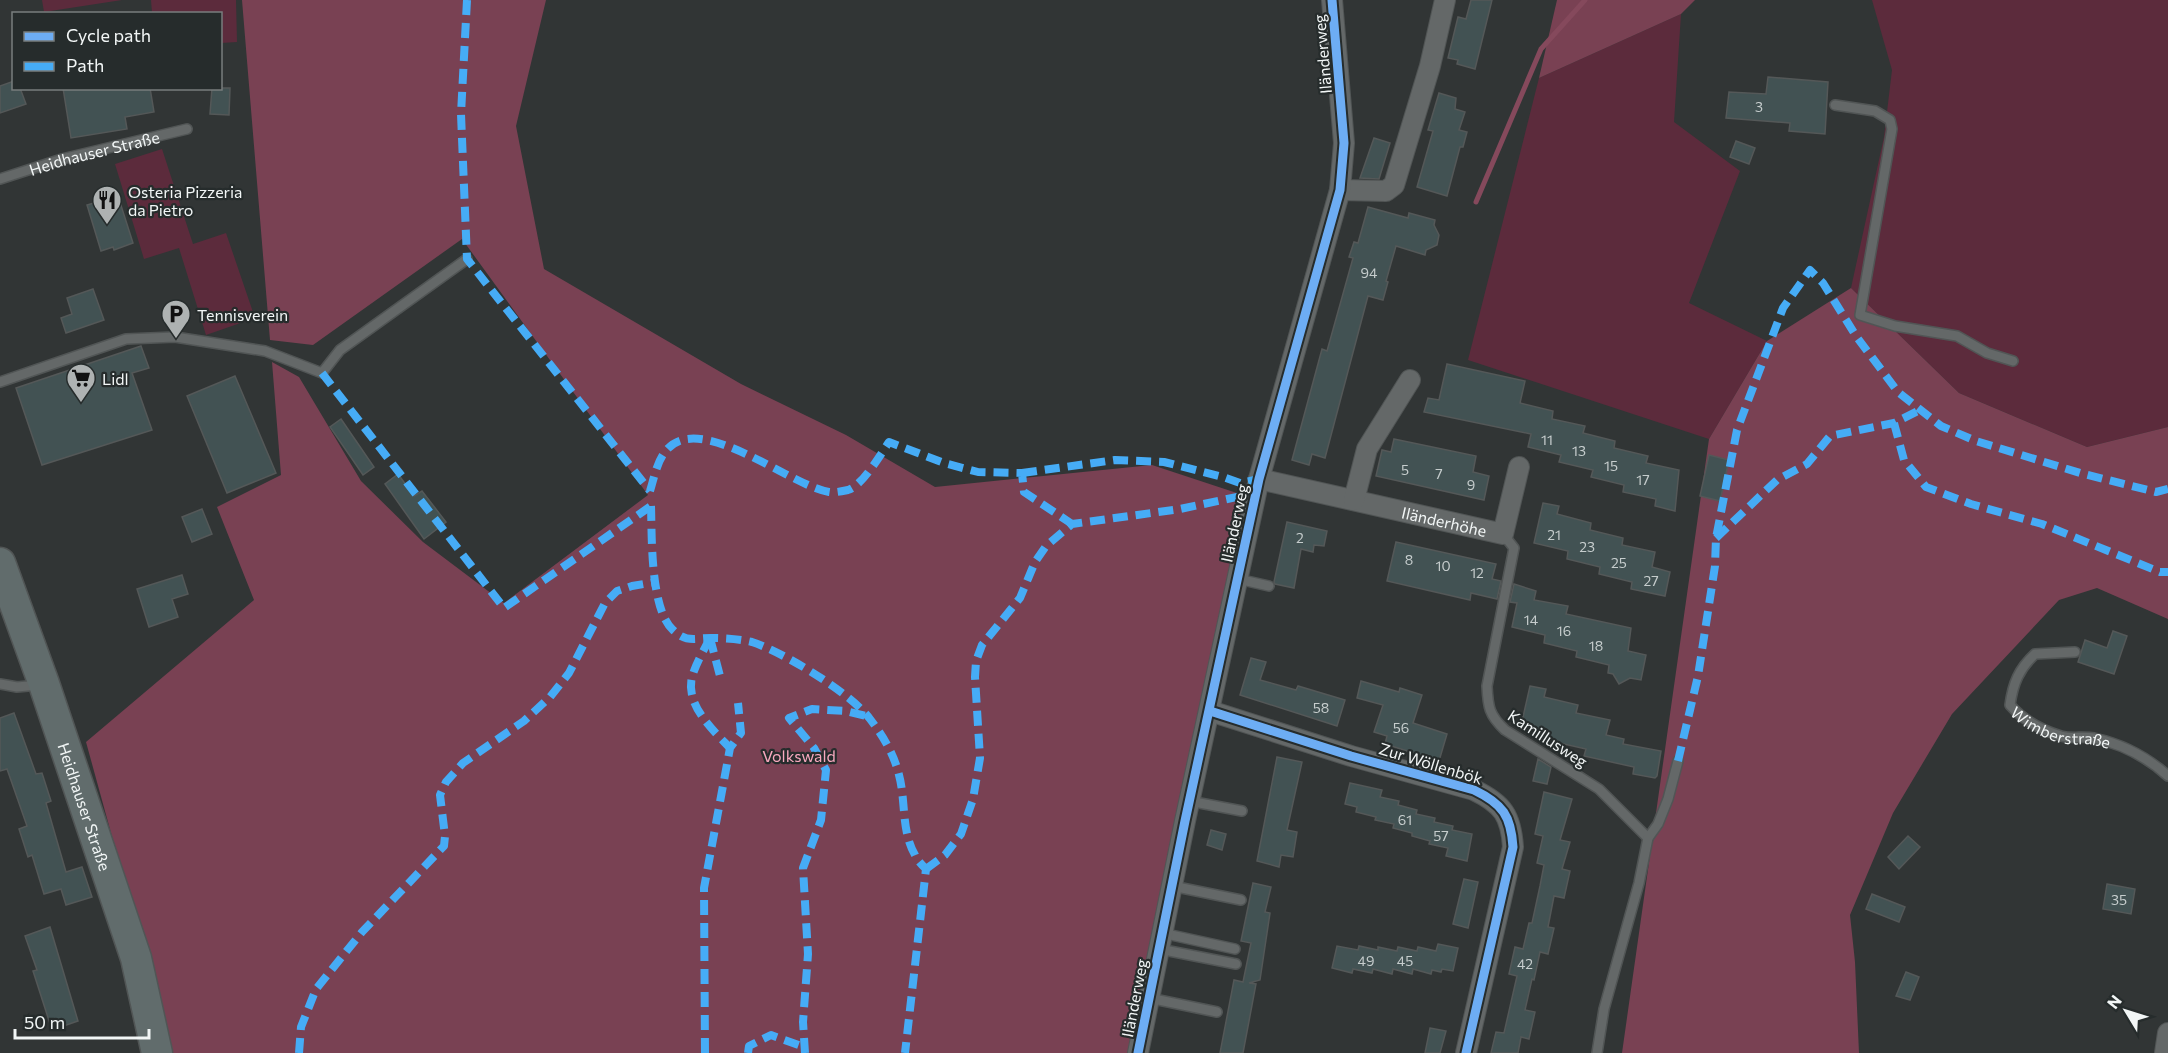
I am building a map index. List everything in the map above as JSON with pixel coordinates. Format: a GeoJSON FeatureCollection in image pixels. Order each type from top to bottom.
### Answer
{"type":"FeatureCollection","features":[{"type":"Feature","properties":{"kind":"main road","name":"Heidhauser Straße"},"geometry":{"type":"LineString","coordinates":[[0,564],[44,684],[136,958],[157,1053]]}},
{"type":"Feature","properties":{"kind":"street","name":"Iländerweg"},"geometry":{"type":"LineString","coordinates":[[1138,1053],[1258,479],[1340,190],[1344,143],[1332,0]]}},
{"type":"Feature","properties":{"kind":"street"},"geometry":{"type":"LineString","coordinates":[[1340,190],[1386,190],[1394,185],[1430,66],[1445,0]]}},
{"type":"Feature","properties":{"kind":"street"},"geometry":{"type":"LineString","coordinates":[[1354,501],[1367,449],[1410,380]]}},
{"type":"Feature","properties":{"kind":"street","name":"Iländerhöhe"},"geometry":{"type":"LineString","coordinates":[[1258,479],[1503,534],[1519,467]]}},
{"type":"Feature","properties":{"kind":"street","name":"Zur Wöllenbök"},"geometry":{"type":"LineString","coordinates":[[1210,711],[1351,756],[1474,790],[1488,796],[1503,809],[1511,825],[1513,847],[1466,1053]]}},
{"type":"Feature","properties":{"kind":"street"},"geometry":{"type":"LineString","coordinates":[[2165,1053],[2168,1033]]}},
{"type":"Feature","properties":{"kind":"lane"},"geometry":{"type":"LineString","coordinates":[[1835,105],[1875,111],[1890,120],[1892,129],[1860,315],[1895,326],[1957,336],[1987,353],[2013,361]]}},
{"type":"Feature","properties":{"kind":"lane","name":"Heidhauser Straße"},"geometry":{"type":"LineString","coordinates":[[0,179],[62,159],[187,129]]}},
{"type":"Feature","properties":{"kind":"lane"},"geometry":{"type":"LineString","coordinates":[[0,382],[126,339],[175,337],[264,351],[322,373],[340,350],[467,260]]}},
{"type":"Feature","properties":{"kind":"lane","name":"Kamillusweg"},"geometry":{"type":"LineString","coordinates":[[1503,534],[1514,548],[1487,686],[1488,701],[1494,719],[1505,730],[1599,789],[1648,837]]}},
{"type":"Feature","properties":{"kind":"lane"},"geometry":{"type":"LineString","coordinates":[[1238,579],[1269,585]]}},
{"type":"Feature","properties":{"kind":"lane","name":"Wimberstraße"},"geometry":{"type":"LineString","coordinates":[[2075,652],[2035,654],[2021,667],[2012,688],[2010,705],[2021,717],[2062,736],[2092,738],[2124,747],[2155,764],[2168,776]]}},
{"type":"Feature","properties":{"kind":"lane"},"geometry":{"type":"LineString","coordinates":[[0,684],[17,687],[44,684]]}},
{"type":"Feature","properties":{"kind":"lane"},"geometry":{"type":"LineString","coordinates":[[1597,1053],[1604,1009],[1639,883],[1648,837],[1658,824],[1668,799],[1678,761]]}},
{"type":"Feature","properties":{"kind":"lane"},"geometry":{"type":"LineString","coordinates":[[1190,801],[1242,811]]}},
{"type":"Feature","properties":{"kind":"lane"},"geometry":{"type":"LineString","coordinates":[[1172,886],[1241,900]]}},
{"type":"Feature","properties":{"kind":"lane"},"geometry":{"type":"LineString","coordinates":[[1161,941],[1235,949]]}},
{"type":"Feature","properties":{"kind":"lane"},"geometry":{"type":"LineString","coordinates":[[1161,941],[1236,964]]}},
{"type":"Feature","properties":{"kind":"lane"},"geometry":{"type":"LineString","coordinates":[[1149,998],[1216,1012]]}},
{"type":"Feature","properties":{"kind":"shaded area"},"geometry":{"type":"Polygon","coordinates":[[[42,0],[122,0],[44,12],[42,0]]]}},
{"type":"Feature","properties":{"kind":"shaded area"},"geometry":{"type":"Polygon","coordinates":[[[151,0],[236,0],[237,42],[222,43],[222,12],[152,12],[151,0]]]}},
{"type":"Feature","properties":{"kind":"shaded area"},"geometry":{"type":"Polygon","coordinates":[[[1872,0],[2168,0],[2168,427],[2087,447],[1959,393],[1851,288],[1884,137],[1892,70],[1872,0]]]}},
{"type":"Feature","properties":{"kind":"shaded area"},"geometry":{"type":"Polygon","coordinates":[[[1681,14],[1674,122],[1740,171],[1689,303],[1767,341],[1709,439],[1468,360],[1539,78],[1681,14]]]}},
{"type":"Feature","properties":{"kind":"shaded area"},"geometry":{"type":"Polygon","coordinates":[[[162,149],[193,244],[226,233],[255,318],[206,335],[179,248],[144,259],[115,164],[162,149]]]}},
{"type":"Feature","properties":{"kind":"green space","name":"Volkswald"},"geometry":{"type":"Polygon","coordinates":[[[242,0],[546,0],[516,126],[544,269],[741,384],[846,435],[935,487],[1152,465],[1252,498],[1137,1053],[162,1053],[144,953],[86,742],[254,600],[217,507],[281,475],[272,362],[299,377],[361,481],[423,542],[504,603],[648,495],[462,239],[313,345],[270,340],[242,0]]]}},
{"type":"Feature","properties":{"kind":"green space"},"geometry":{"type":"Polygon","coordinates":[[[1557,0],[1695,0],[1681,14],[1539,78],[1557,0]]]}},
{"type":"Feature","properties":{"kind":"green space"},"geometry":{"type":"Polygon","coordinates":[[[1851,288],[1959,393],[2087,447],[2168,427],[2168,619],[2097,588],[2059,600],[1952,714],[1893,813],[1850,915],[1855,962],[1859,1053],[1622,1053],[1709,439],[1767,341],[1851,288]]]}},
{"type":"Feature","properties":{"kind":"building"},"geometry":{"type":"Polygon","coordinates":[[[1471,0],[1492,0],[1475,69],[1457,64],[1458,60],[1448,58],[1458,17],[1466,19],[1471,0]]]}},
{"type":"Feature","properties":{"kind":"building"},"geometry":{"type":"Polygon","coordinates":[[[1768,77],[1828,82],[1825,134],[1789,131],[1790,123],[1726,118],[1729,92],[1766,94],[1768,77]]]}},
{"type":"Feature","properties":{"kind":"building"},"geometry":{"type":"Polygon","coordinates":[[[12,82],[12,90],[21,90],[26,104],[0,113],[0,86],[12,82]]]}},
{"type":"Feature","properties":{"kind":"building"},"geometry":{"type":"Polygon","coordinates":[[[230,88],[229,115],[210,114],[212,90],[230,88]]]}},
{"type":"Feature","properties":{"kind":"building"},"geometry":{"type":"Polygon","coordinates":[[[63,90],[150,90],[154,112],[125,117],[127,129],[71,138],[63,90]]]}},
{"type":"Feature","properties":{"kind":"building"},"geometry":{"type":"Polygon","coordinates":[[[1439,93],[1456,98],[1455,109],[1465,112],[1459,130],[1467,132],[1463,147],[1460,147],[1447,196],[1417,187],[1433,131],[1428,130],[1439,93]]]}},
{"type":"Feature","properties":{"kind":"building"},"geometry":{"type":"Polygon","coordinates":[[[1374,138],[1390,143],[1379,179],[1360,178],[1374,138]]]}},
{"type":"Feature","properties":{"kind":"building"},"geometry":{"type":"Polygon","coordinates":[[[1736,141],[1755,148],[1749,164],[1730,157],[1736,141]]]}},
{"type":"Feature","properties":{"kind":"building"},"geometry":{"type":"Polygon","coordinates":[[[118,196],[133,243],[114,250],[113,247],[101,251],[87,205],[118,196]]]}},
{"type":"Feature","properties":{"kind":"building"},"geometry":{"type":"Polygon","coordinates":[[[1368,207],[1408,218],[1409,213],[1435,220],[1434,225],[1439,235],[1437,245],[1426,250],[1425,255],[1396,246],[1383,300],[1368,296],[1325,458],[1312,454],[1309,465],[1292,460],[1322,349],[1327,351],[1353,258],[1349,257],[1354,242],[1358,243],[1368,207]]]}},
{"type":"Feature","properties":{"kind":"building"},"geometry":{"type":"Polygon","coordinates":[[[93,289],[104,320],[66,333],[61,318],[72,314],[67,298],[93,289]]]}},
{"type":"Feature","properties":{"kind":"building","name":"Lidl"},"geometry":{"type":"Polygon","coordinates":[[[141,346],[149,368],[132,373],[152,430],[42,465],[16,388],[141,346]]]}},
{"type":"Feature","properties":{"kind":"building"},"geometry":{"type":"Polygon","coordinates":[[[1447,364],[1525,381],[1520,403],[1553,411],[1552,419],[1585,426],[1583,433],[1615,441],[1614,448],[1648,456],[1646,463],[1679,470],[1675,511],[1655,506],[1656,499],[1623,492],[1624,485],[1591,477],[1593,470],[1559,462],[1561,455],[1528,447],[1531,434],[1424,412],[1428,398],[1439,400],[1447,364]]]}},
{"type":"Feature","properties":{"kind":"building"},"geometry":{"type":"Polygon","coordinates":[[[235,376],[276,473],[227,493],[187,396],[235,376]]]}},
{"type":"Feature","properties":{"kind":"building"},"geometry":{"type":"Polygon","coordinates":[[[341,419],[374,467],[363,475],[330,427],[341,419]]]}},
{"type":"Feature","properties":{"kind":"building"},"geometry":{"type":"Polygon","coordinates":[[[1394,439],[1476,456],[1473,472],[1489,476],[1484,500],[1376,476],[1382,450],[1391,452],[1394,439]]]}},
{"type":"Feature","properties":{"kind":"building"},"geometry":{"type":"Polygon","coordinates":[[[1709,455],[1729,460],[1720,501],[1700,496],[1709,455]]]}},
{"type":"Feature","properties":{"kind":"building"},"geometry":{"type":"Polygon","coordinates":[[[398,474],[414,496],[422,491],[446,522],[424,539],[385,484],[398,474]]]}},
{"type":"Feature","properties":{"kind":"building"},"geometry":{"type":"Polygon","coordinates":[[[1543,503],[1559,506],[1557,514],[1591,523],[1590,530],[1623,538],[1622,545],[1655,552],[1652,567],[1670,572],[1665,596],[1631,589],[1632,582],[1599,574],[1600,567],[1567,559],[1568,551],[1534,543],[1543,503]]]}},
{"type":"Feature","properties":{"kind":"building"},"geometry":{"type":"Polygon","coordinates":[[[202,509],[212,534],[192,542],[182,517],[202,509]]]}},
{"type":"Feature","properties":{"kind":"building"},"geometry":{"type":"Polygon","coordinates":[[[1287,522],[1327,531],[1324,546],[1314,545],[1313,552],[1301,549],[1294,588],[1274,582],[1287,522]]]}},
{"type":"Feature","properties":{"kind":"building"},"geometry":{"type":"Polygon","coordinates":[[[1396,542],[1496,564],[1492,579],[1501,581],[1497,599],[1471,593],[1470,600],[1387,581],[1396,542]]]}},
{"type":"Feature","properties":{"kind":"building"},"geometry":{"type":"Polygon","coordinates":[[[182,575],[188,594],[172,599],[178,617],[149,627],[137,589],[182,575]]]}},
{"type":"Feature","properties":{"kind":"building"},"geometry":{"type":"Polygon","coordinates":[[[1514,584],[1536,591],[1534,600],[1568,606],[1566,614],[1631,628],[1628,651],[1646,655],[1641,680],[1630,678],[1619,684],[1613,674],[1608,673],[1609,665],[1576,657],[1577,651],[1544,643],[1545,635],[1512,627],[1517,603],[1510,602],[1514,584]]]}},
{"type":"Feature","properties":{"kind":"building"},"geometry":{"type":"Polygon","coordinates":[[[2113,631],[2127,636],[2114,674],[2078,662],[2085,640],[2107,648],[2113,631]]]}},
{"type":"Feature","properties":{"kind":"building"},"geometry":{"type":"Polygon","coordinates":[[[1251,658],[1266,662],[1260,680],[1296,690],[1298,686],[1345,700],[1337,726],[1240,695],[1251,658]]]}},
{"type":"Feature","properties":{"kind":"building"},"geometry":{"type":"Polygon","coordinates":[[[1361,681],[1399,692],[1400,688],[1422,695],[1413,723],[1447,734],[1439,761],[1385,744],[1387,736],[1374,732],[1383,705],[1357,698],[1361,681]]]}},
{"type":"Feature","properties":{"kind":"building"},"geometry":{"type":"Polygon","coordinates":[[[1530,686],[1546,689],[1544,697],[1578,705],[1576,713],[1610,720],[1606,735],[1624,739],[1623,744],[1661,751],[1657,776],[1655,778],[1633,774],[1634,767],[1584,756],[1586,749],[1542,739],[1544,731],[1521,726],[1530,686]]]}},
{"type":"Feature","properties":{"kind":"building"},"geometry":{"type":"Polygon","coordinates":[[[14,713],[36,774],[42,773],[51,801],[46,803],[66,872],[82,867],[92,897],[66,905],[61,889],[44,894],[32,855],[28,857],[19,829],[27,826],[7,769],[0,771],[0,718],[14,713]]]}},
{"type":"Feature","properties":{"kind":"building"},"geometry":{"type":"Polygon","coordinates":[[[1277,757],[1302,762],[1287,830],[1297,832],[1293,857],[1281,855],[1279,867],[1257,861],[1277,757]]]}},
{"type":"Feature","properties":{"kind":"building"},"geometry":{"type":"Polygon","coordinates":[[[1538,759],[1551,767],[1547,784],[1533,781],[1538,759]]]}},
{"type":"Feature","properties":{"kind":"building"},"geometry":{"type":"Polygon","coordinates":[[[1350,783],[1382,790],[1380,797],[1399,801],[1398,805],[1417,810],[1416,814],[1435,818],[1434,822],[1453,826],[1452,830],[1472,834],[1467,861],[1446,856],[1448,848],[1429,844],[1430,841],[1412,836],[1412,833],[1393,828],[1394,824],[1375,820],[1376,817],[1356,812],[1357,807],[1345,804],[1350,783]]]}},
{"type":"Feature","properties":{"kind":"building"},"geometry":{"type":"Polygon","coordinates":[[[1544,792],[1572,799],[1560,840],[1570,842],[1562,869],[1570,871],[1564,898],[1554,896],[1548,927],[1554,928],[1548,954],[1540,952],[1534,980],[1532,979],[1525,1010],[1535,1012],[1529,1039],[1521,1037],[1518,1053],[1491,1053],[1496,1032],[1504,1033],[1517,976],[1509,974],[1515,947],[1523,949],[1529,923],[1532,923],[1540,886],[1544,865],[1537,863],[1543,836],[1535,834],[1544,792]]]}},
{"type":"Feature","properties":{"kind":"building"},"geometry":{"type":"Polygon","coordinates":[[[1211,830],[1226,834],[1222,850],[1207,845],[1211,830]]]}},
{"type":"Feature","properties":{"kind":"building"},"geometry":{"type":"Polygon","coordinates":[[[1908,836],[1920,847],[1899,869],[1888,857],[1908,836]]]}},
{"type":"Feature","properties":{"kind":"building"},"geometry":{"type":"Polygon","coordinates":[[[1464,879],[1478,882],[1468,928],[1453,924],[1464,879]]]}},
{"type":"Feature","properties":{"kind":"building"},"geometry":{"type":"Polygon","coordinates":[[[1253,883],[1271,887],[1265,912],[1270,913],[1260,980],[1249,983],[1256,984],[1243,1053],[1220,1053],[1234,980],[1243,982],[1251,943],[1241,941],[1253,883]]]}},
{"type":"Feature","properties":{"kind":"building"},"geometry":{"type":"Polygon","coordinates":[[[2107,884],[2135,889],[2131,914],[2103,909],[2107,884]]]}},
{"type":"Feature","properties":{"kind":"building"},"geometry":{"type":"Polygon","coordinates":[[[1872,894],[1905,907],[1899,922],[1866,909],[1872,894]]]}},
{"type":"Feature","properties":{"kind":"building"},"geometry":{"type":"Polygon","coordinates":[[[50,927],[78,1021],[52,1030],[33,971],[37,970],[25,936],[50,927]]]}},
{"type":"Feature","properties":{"kind":"building"},"geometry":{"type":"Polygon","coordinates":[[[1438,944],[1458,948],[1453,971],[1432,970],[1431,974],[1413,969],[1412,974],[1393,969],[1392,974],[1373,969],[1372,973],[1353,969],[1352,973],[1332,968],[1337,946],[1358,950],[1359,946],[1378,950],[1378,947],[1397,951],[1398,947],[1417,951],[1418,947],[1436,951],[1438,944]]]}},
{"type":"Feature","properties":{"kind":"building"},"geometry":{"type":"Polygon","coordinates":[[[1906,972],[1919,977],[1910,1000],[1896,996],[1906,972]]]}},
{"type":"Feature","properties":{"kind":"building"},"geometry":{"type":"Polygon","coordinates":[[[1430,1028],[1446,1031],[1440,1053],[1425,1053],[1430,1028]]]}},
{"type":"Feature","properties":{"kind":"waterway"},"geometry":{"type":"LineString","coordinates":[[1476,202],[1541,49],[1585,0]]}},
{"type":"Feature","properties":{"kind":"marked path"},"geometry":{"type":"LineString","coordinates":[[467,0],[461,114],[467,259],[650,491]]}},
{"type":"Feature","properties":{"kind":"marked path"},"geometry":{"type":"LineString","coordinates":[[1678,761],[1698,676],[1715,566],[1716,538],[1737,430],[1783,308],[1810,270],[1823,283],[1856,336],[1898,392],[1941,426],[1976,441],[2080,473],[2156,492],[2168,489]]}},
{"type":"Feature","properties":{"kind":"marked path"},"geometry":{"type":"LineString","coordinates":[[322,373],[504,608],[651,506]]}},
{"type":"Feature","properties":{"kind":"marked path"},"geometry":{"type":"LineString","coordinates":[[1716,538],[1777,480],[1807,464],[1830,436],[1894,423],[1920,410]]}},
{"type":"Feature","properties":{"kind":"marked path"},"geometry":{"type":"LineString","coordinates":[[1894,423],[1904,460],[1926,487],[1971,504],[2042,524],[2160,572],[2168,572]]}},
{"type":"Feature","properties":{"kind":"marked path"},"geometry":{"type":"LineString","coordinates":[[650,491],[662,456],[680,441],[699,439],[721,444],[812,487],[831,492],[848,490],[859,482],[889,442],[944,463],[978,472],[1022,473],[1024,492],[1072,524]]}},
{"type":"Feature","properties":{"kind":"marked path"},"geometry":{"type":"LineString","coordinates":[[1022,473],[1115,460],[1164,462],[1240,483],[1259,479]]}},
{"type":"Feature","properties":{"kind":"marked path"},"geometry":{"type":"LineString","coordinates":[[926,869],[945,855],[961,834],[973,799],[980,758],[976,661],[982,645],[1020,598],[1035,562],[1046,546],[1072,524],[1180,509],[1256,493]]}},
{"type":"Feature","properties":{"kind":"marked path"},"geometry":{"type":"LineString","coordinates":[[651,506],[652,553],[656,589],[665,620],[673,630],[682,637],[691,639],[726,638],[752,642],[816,674],[861,709],[879,732],[891,753],[901,785],[911,846],[916,857],[926,869],[905,1053]]}},
{"type":"Feature","properties":{"kind":"marked path"},"geometry":{"type":"LineString","coordinates":[[299,1053],[301,1027],[316,989],[362,932],[444,846],[440,795],[446,782],[463,763],[524,721],[550,697],[569,673],[605,603],[617,591],[655,582]]}},
{"type":"Feature","properties":{"kind":"marked path"},"geometry":{"type":"LineString","coordinates":[[710,638],[692,677],[691,687],[696,707],[730,748]]}},
{"type":"Feature","properties":{"kind":"marked path"},"geometry":{"type":"LineString","coordinates":[[710,638],[720,676]]}},
{"type":"Feature","properties":{"kind":"marked path"},"geometry":{"type":"LineString","coordinates":[[705,1053],[704,888],[730,748],[741,733],[738,703]]}},
{"type":"Feature","properties":{"kind":"marked path"},"geometry":{"type":"LineString","coordinates":[[805,1053],[803,1022],[808,954],[803,868],[821,820],[826,770],[814,748],[789,718],[812,709],[846,711],[866,716]]}},
{"type":"Feature","properties":{"kind":"marked path"},"geometry":{"type":"LineString","coordinates":[[748,1053],[749,1046],[771,1035],[804,1047]]}},
{"type":"Feature","properties":{"kind":"cycle path"},"geometry":{"type":"LineString","coordinates":[[1138,1053],[1185,821],[1259,479],[1340,190],[1344,143],[1332,0]]}},
{"type":"Feature","properties":{"kind":"cycle path"},"geometry":{"type":"LineString","coordinates":[[1210,711],[1351,756],[1474,790],[1492,800],[1504,812],[1510,827],[1513,847],[1466,1053]]}},
{"type":"Feature","properties":{"kind":"place","name":"Osteria Pizzeria da Pietro"},"geometry":{"type":"Point","coordinates":[107,226]}},
{"type":"Feature","properties":{"kind":"place","name":"Tennisverein"},"geometry":{"type":"Point","coordinates":[176,340]}},
{"type":"Feature","properties":{"kind":"place","name":"Lidl"},"geometry":{"type":"Point","coordinates":[81,404]}}]}
